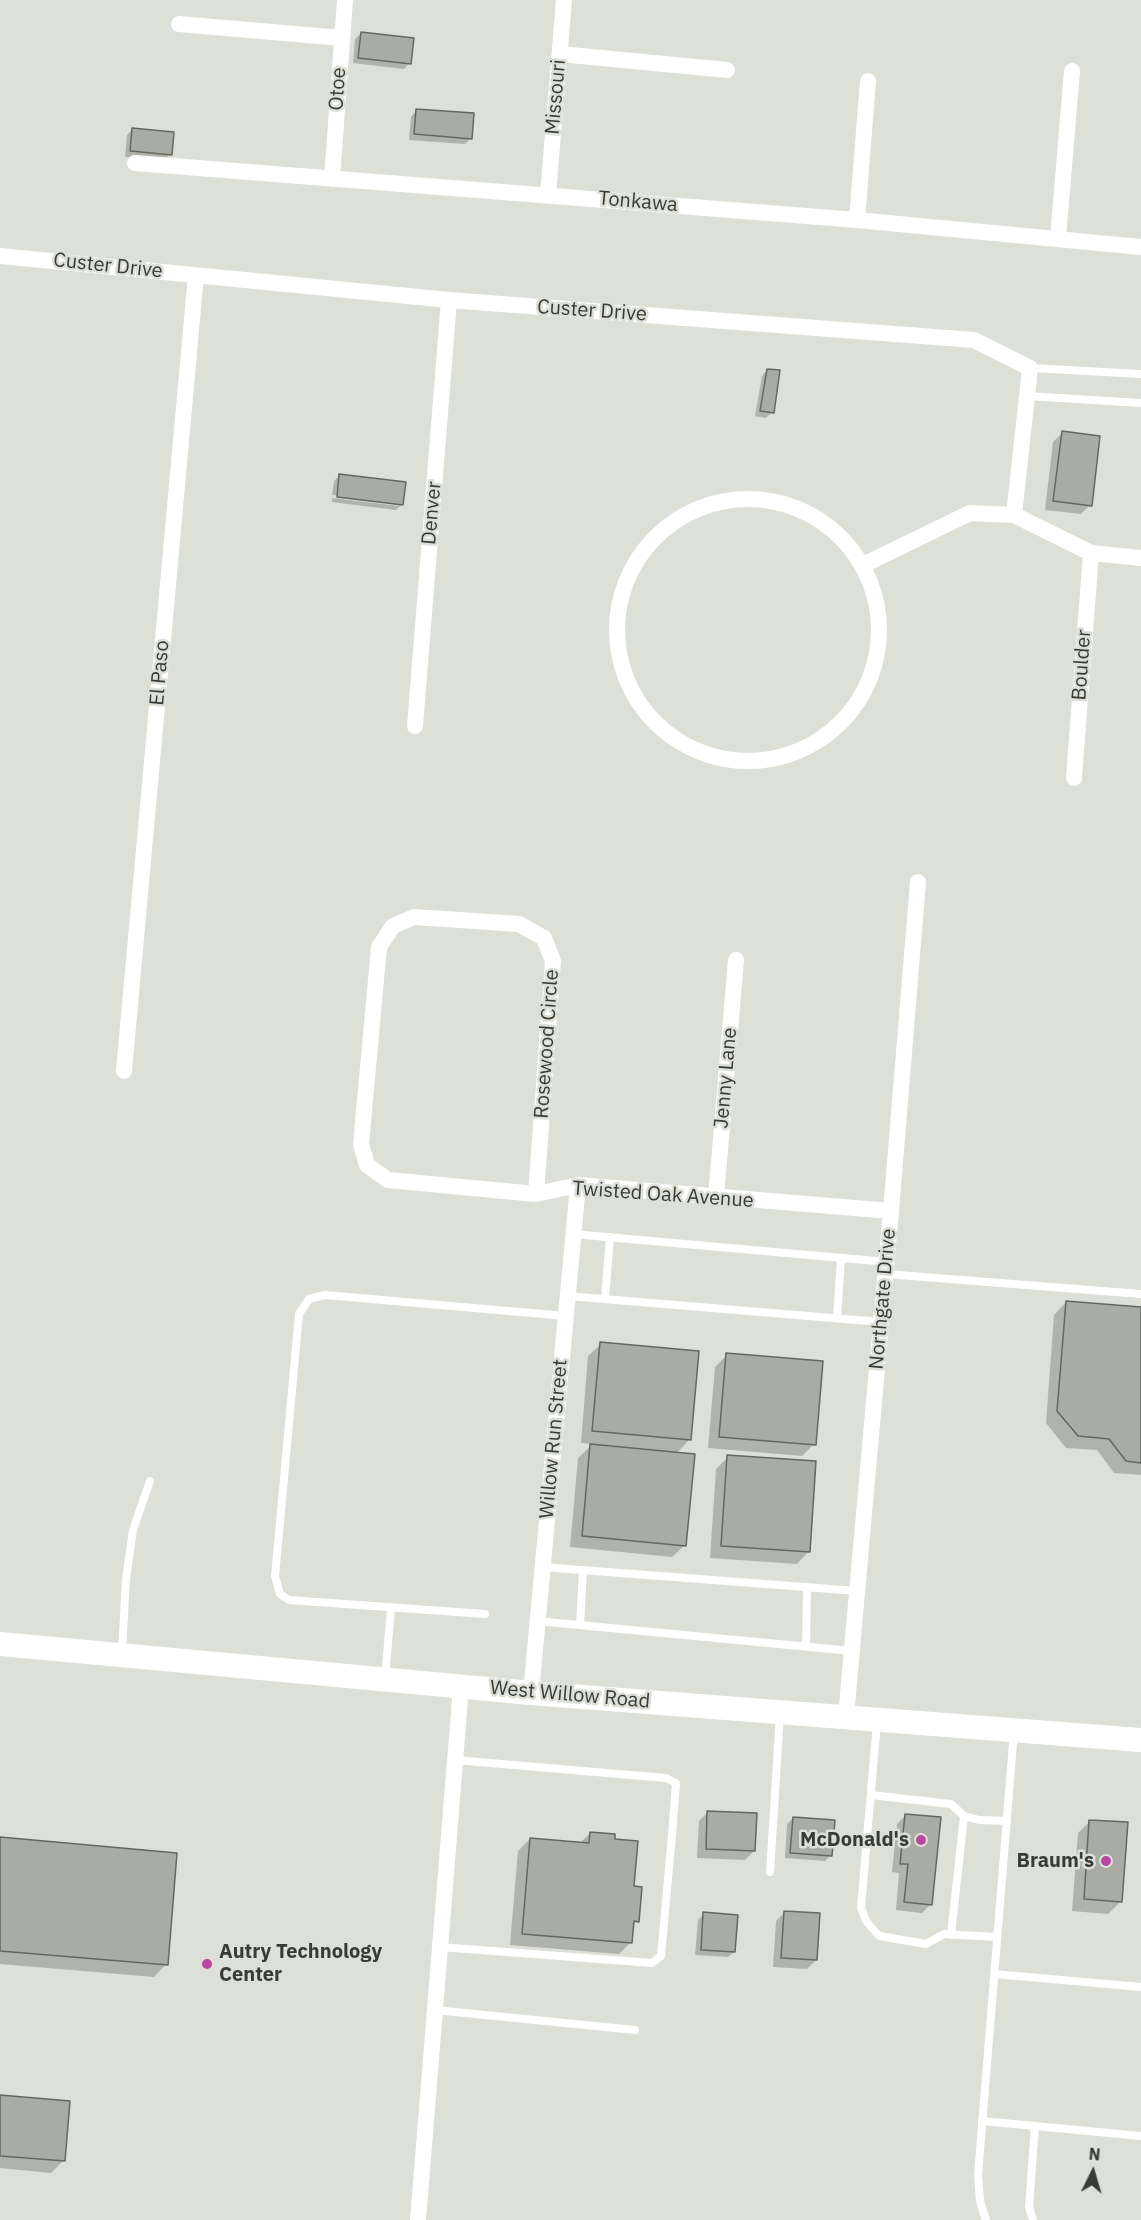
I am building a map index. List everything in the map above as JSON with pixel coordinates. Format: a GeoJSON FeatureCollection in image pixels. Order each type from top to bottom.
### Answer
{"type":"FeatureCollection","features":[{"type":"Feature","properties":{"kind":"main road","name":"West Willow Road"},"geometry":{"type":"LineString","coordinates":[[0,1644],[531,1693],[1141,1740]]}},
{"type":"Feature","properties":{"kind":"street","name":"Otoe"},"geometry":{"type":"LineString","coordinates":[[332,178],[345,0]]}},
{"type":"Feature","properties":{"kind":"street","name":"Missouri"},"geometry":{"type":"LineString","coordinates":[[548,195],[564,0]]}},
{"type":"Feature","properties":{"kind":"street"},"geometry":{"type":"LineString","coordinates":[[179,24],[342,38]]}},
{"type":"Feature","properties":{"kind":"street"},"geometry":{"type":"LineString","coordinates":[[560,54],[727,70]]}},
{"type":"Feature","properties":{"kind":"street"},"geometry":{"type":"LineString","coordinates":[[1058,238],[1072,71]]}},
{"type":"Feature","properties":{"kind":"street"},"geometry":{"type":"LineString","coordinates":[[857,220],[868,81]]}},
{"type":"Feature","properties":{"kind":"street","name":"Tonkawa"},"geometry":{"type":"LineString","coordinates":[[135,163],[857,220],[1141,247]]}},
{"type":"Feature","properties":{"kind":"street","name":"Custer Drive"},"geometry":{"type":"LineString","coordinates":[[0,256],[449,300],[974,340],[1030,368]]}},
{"type":"Feature","properties":{"kind":"street","name":"El Paso"},"geometry":{"type":"LineString","coordinates":[[124,1071],[196,275]]}},
{"type":"Feature","properties":{"kind":"street","name":"Denver"},"geometry":{"type":"LineString","coordinates":[[415,726],[449,300]]}},
{"type":"Feature","properties":{"kind":"street"},"geometry":{"type":"LineString","coordinates":[[1014,515],[1030,368]]}},
{"type":"Feature","properties":{"kind":"street"},"geometry":{"type":"LineString","coordinates":[[769,500],[813,515],[848,544],[863,565],[872,584],[880,621],[875,667],[855,708],[822,740],[780,759],[716,759],[674,740],[640,708],[617,653],[617,608],[633,565],[681,516],[724,501],[769,500]]}},
{"type":"Feature","properties":{"kind":"street"},"geometry":{"type":"LineString","coordinates":[[863,565],[970,513],[1014,515],[1091,553],[1141,558]]}},
{"type":"Feature","properties":{"kind":"street","name":"Boulder"},"geometry":{"type":"LineString","coordinates":[[1074,778],[1091,553]]}},
{"type":"Feature","properties":{"kind":"street","name":"Northgate Drive"},"geometry":{"type":"LineString","coordinates":[[846,1716],[918,882]]}},
{"type":"Feature","properties":{"kind":"street","name":"Rosewood Circle"},"geometry":{"type":"LineString","coordinates":[[368,1165],[361,1144],[379,947],[393,926],[414,917],[519,924],[544,938],[554,961],[536,1194]]}},
{"type":"Feature","properties":{"kind":"street","name":"Jenny Lane"},"geometry":{"type":"LineString","coordinates":[[716,1197],[736,960]]}},
{"type":"Feature","properties":{"kind":"street","name":"Twisted Oak Avenue"},"geometry":{"type":"LineString","coordinates":[[368,1165],[388,1180],[536,1194],[578,1185],[891,1211]]}},
{"type":"Feature","properties":{"kind":"street","name":"Willow Run Street"},"geometry":{"type":"LineString","coordinates":[[531,1693],[578,1185]]}},
{"type":"Feature","properties":{"kind":"street"},"geometry":{"type":"LineString","coordinates":[[418,2220],[461,1687]]}},
{"type":"Feature","properties":{"kind":"lane"},"geometry":{"type":"LineString","coordinates":[[1030,368],[1141,374]]}},
{"type":"Feature","properties":{"kind":"lane"},"geometry":{"type":"LineString","coordinates":[[1027,396],[1141,403]]}},
{"type":"Feature","properties":{"kind":"lane"},"geometry":{"type":"LineString","coordinates":[[573,1234],[841,1258],[886,1268],[1141,1294]]}},
{"type":"Feature","properties":{"kind":"lane"},"geometry":{"type":"LineString","coordinates":[[605,1299],[610,1237]]}},
{"type":"Feature","properties":{"kind":"lane"},"geometry":{"type":"LineString","coordinates":[[837,1318],[841,1258]]}},
{"type":"Feature","properties":{"kind":"lane"},"geometry":{"type":"LineString","coordinates":[[485,1614],[289,1600],[280,1594],[275,1576],[299,1314],[309,1299],[325,1295],[566,1316]]}},
{"type":"Feature","properties":{"kind":"lane"},"geometry":{"type":"LineString","coordinates":[[567,1296],[881,1322]]}},
{"type":"Feature","properties":{"kind":"lane"},"geometry":{"type":"LineString","coordinates":[[122,1656],[126,1579],[133,1530],[150,1481]]}},
{"type":"Feature","properties":{"kind":"lane"},"geometry":{"type":"LineString","coordinates":[[542,1567],[857,1591]]}},
{"type":"Feature","properties":{"kind":"lane"},"geometry":{"type":"LineString","coordinates":[[580,1625],[583,1570]]}},
{"type":"Feature","properties":{"kind":"lane"},"geometry":{"type":"LineString","coordinates":[[806,1646],[807,1587]]}},
{"type":"Feature","properties":{"kind":"lane"},"geometry":{"type":"LineString","coordinates":[[384,1679],[392,1608]]}},
{"type":"Feature","properties":{"kind":"lane"},"geometry":{"type":"LineString","coordinates":[[537,1622],[852,1650]]}},
{"type":"Feature","properties":{"kind":"lane"},"geometry":{"type":"LineString","coordinates":[[770,1872],[780,1711]]}},
{"type":"Feature","properties":{"kind":"lane"},"geometry":{"type":"LineString","coordinates":[[878,1719],[861,1907],[866,1921],[879,1936],[926,1944],[944,1934],[997,1938]]}},
{"type":"Feature","properties":{"kind":"lane"},"geometry":{"type":"LineString","coordinates":[[986,2220],[980,2201],[978,2175],[1014,1730]]}},
{"type":"Feature","properties":{"kind":"lane"},"geometry":{"type":"LineString","coordinates":[[440,1947],[651,1963],[661,1956],[675,1804],[676,1784],[666,1778],[455,1760]]}},
{"type":"Feature","properties":{"kind":"lane"},"geometry":{"type":"LineString","coordinates":[[871,1794],[951,1804],[964,1816],[979,1820],[1007,1821]]}},
{"type":"Feature","properties":{"kind":"lane"},"geometry":{"type":"LineString","coordinates":[[951,1935],[964,1816]]}},
{"type":"Feature","properties":{"kind":"lane"},"geometry":{"type":"LineString","coordinates":[[994,1974],[1141,1987]]}},
{"type":"Feature","properties":{"kind":"lane"},"geometry":{"type":"LineString","coordinates":[[435,2010],[635,2030]]}},
{"type":"Feature","properties":{"kind":"lane"},"geometry":{"type":"LineString","coordinates":[[982,2121],[1141,2136]]}},
{"type":"Feature","properties":{"kind":"lane"},"geometry":{"type":"LineString","coordinates":[[1033,2220],[1029,2207],[1035,2126]]}},
{"type":"Feature","properties":{"kind":"building"},"geometry":{"type":"Polygon","coordinates":[[[361,32],[414,38],[411,64],[358,58],[361,32]]]}},
{"type":"Feature","properties":{"kind":"building"},"geometry":{"type":"Polygon","coordinates":[[[416,109],[474,113],[472,139],[414,134],[416,109]]]}},
{"type":"Feature","properties":{"kind":"building"},"geometry":{"type":"Polygon","coordinates":[[[132,128],[174,132],[172,155],[130,151],[132,128]]]}},
{"type":"Feature","properties":{"kind":"building"},"geometry":{"type":"Polygon","coordinates":[[[767,369],[780,370],[774,413],[760,411],[767,369]]]}},
{"type":"Feature","properties":{"kind":"building"},"geometry":{"type":"Polygon","coordinates":[[[1062,431],[1100,436],[1092,506],[1053,501],[1062,431]]]}},
{"type":"Feature","properties":{"kind":"building"},"geometry":{"type":"Polygon","coordinates":[[[339,474],[406,482],[403,505],[337,497],[339,474]]]}},
{"type":"Feature","properties":{"kind":"building"},"geometry":{"type":"Polygon","coordinates":[[[1066,1301],[1141,1307],[1141,1463],[1126,1461],[1109,1439],[1078,1436],[1057,1411],[1066,1301]]]}},
{"type":"Feature","properties":{"kind":"building"},"geometry":{"type":"Polygon","coordinates":[[[600,1342],[699,1351],[691,1440],[592,1431],[600,1342]]]}},
{"type":"Feature","properties":{"kind":"building"},"geometry":{"type":"Polygon","coordinates":[[[726,1353],[823,1361],[816,1445],[719,1437],[726,1353]]]}},
{"type":"Feature","properties":{"kind":"building"},"geometry":{"type":"Polygon","coordinates":[[[590,1444],[695,1454],[686,1546],[582,1536],[590,1444]]]}},
{"type":"Feature","properties":{"kind":"building"},"geometry":{"type":"Polygon","coordinates":[[[727,1455],[816,1461],[810,1552],[721,1546],[727,1455]]]}},
{"type":"Feature","properties":{"kind":"building"},"geometry":{"type":"Polygon","coordinates":[[[707,1811],[757,1813],[755,1851],[706,1849],[707,1811]]]}},
{"type":"Feature","properties":{"kind":"building","name":"McDonald's"},"geometry":{"type":"Polygon","coordinates":[[[905,1814],[941,1817],[932,1905],[904,1902],[908,1864],[900,1864],[905,1814]]]}},
{"type":"Feature","properties":{"kind":"building"},"geometry":{"type":"Polygon","coordinates":[[[793,1817],[835,1820],[832,1856],[790,1853],[793,1817]]]}},
{"type":"Feature","properties":{"kind":"building","name":"Braum's"},"geometry":{"type":"Polygon","coordinates":[[[1089,1820],[1128,1822],[1122,1902],[1084,1899],[1089,1820]]]}},
{"type":"Feature","properties":{"kind":"building"},"geometry":{"type":"Polygon","coordinates":[[[590,1832],[615,1834],[615,1839],[638,1841],[634,1886],[642,1887],[639,1922],[634,1921],[632,1943],[522,1934],[530,1838],[589,1843],[590,1832]]]}},
{"type":"Feature","properties":{"kind":"building"},"geometry":{"type":"Polygon","coordinates":[[[0,1837],[177,1853],[168,1965],[0,1951],[0,1837]]]}},
{"type":"Feature","properties":{"kind":"building"},"geometry":{"type":"Polygon","coordinates":[[[784,1911],[820,1913],[817,1960],[781,1958],[784,1911]]]}},
{"type":"Feature","properties":{"kind":"building"},"geometry":{"type":"Polygon","coordinates":[[[703,1912],[738,1915],[735,1952],[701,1950],[703,1912]]]}},
{"type":"Feature","properties":{"kind":"building"},"geometry":{"type":"Polygon","coordinates":[[[0,2095],[70,2101],[65,2161],[0,2156],[0,2095]]]}},
{"type":"Feature","properties":{"kind":"place","name":"McDonald's"},"geometry":{"type":"Point","coordinates":[921,1840]}},
{"type":"Feature","properties":{"kind":"place","name":"Braum's"},"geometry":{"type":"Point","coordinates":[1106,1861]}},
{"type":"Feature","properties":{"kind":"place","name":"Autry Technology Center"},"geometry":{"type":"Point","coordinates":[207,1964]}}]}
